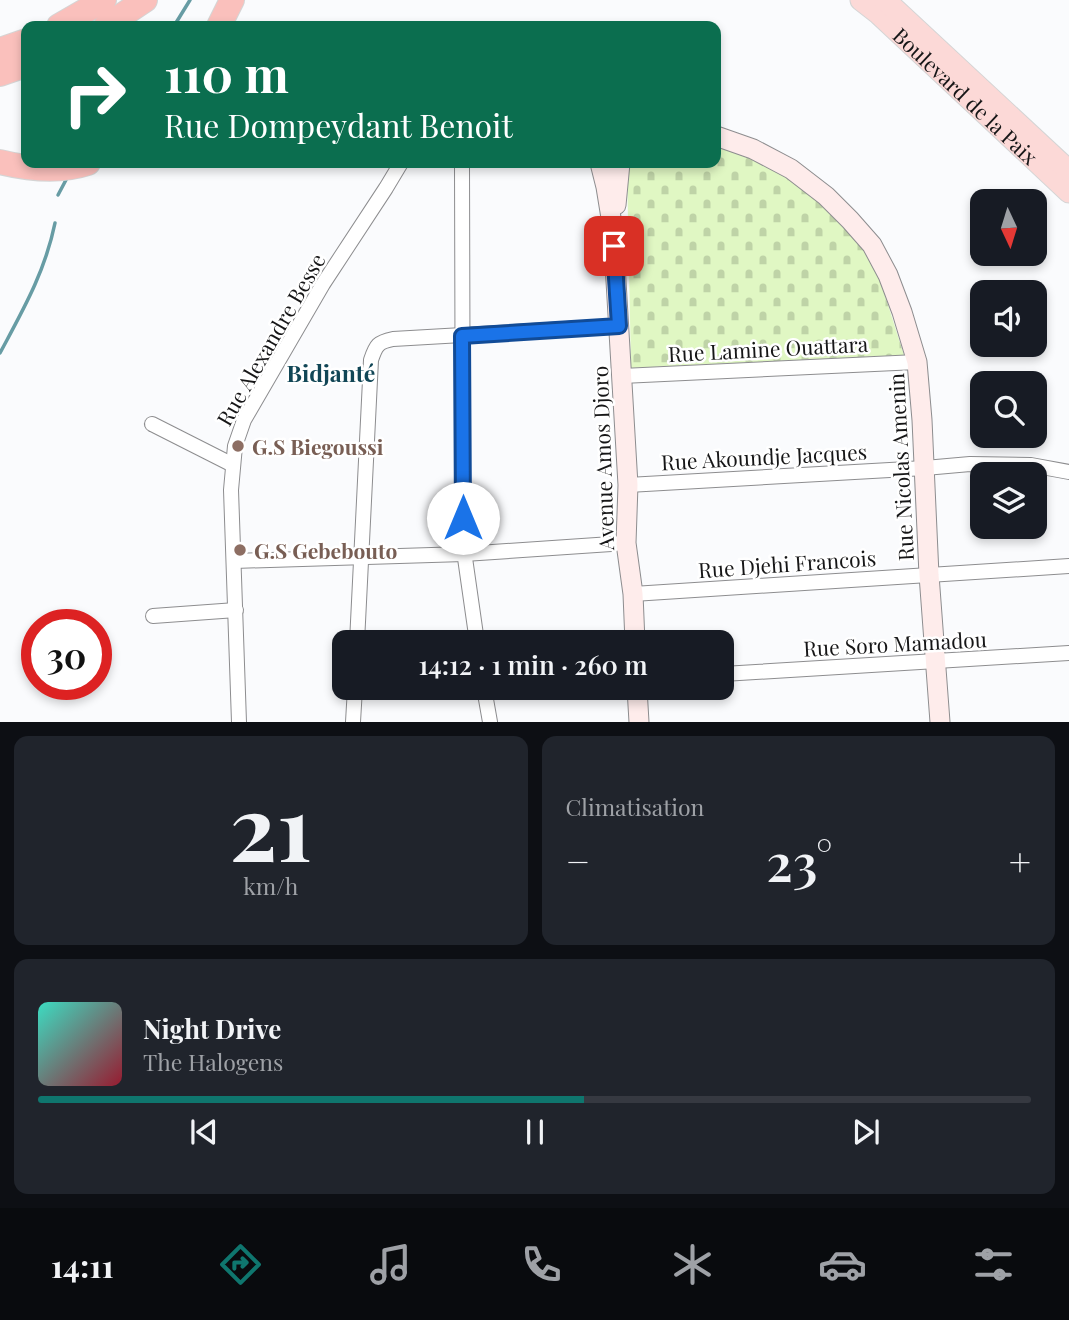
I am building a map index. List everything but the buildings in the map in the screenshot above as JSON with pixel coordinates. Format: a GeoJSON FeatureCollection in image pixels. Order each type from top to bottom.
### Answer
{"type":"FeatureCollection","features":[{"type":"Feature","properties":{"kind":"highway"},"geometry":{"type":"LineString","coordinates":[[68,21],[104,0]]}},
{"type":"Feature","properties":{"kind":"highway"},"geometry":{"type":"LineString","coordinates":[[114,21],[145,0]]}},
{"type":"Feature","properties":{"kind":"highway"},"geometry":{"type":"LineString","coordinates":[[222,21],[233,0]]}},
{"type":"Feature","properties":{"kind":"highway"},"geometry":{"type":"LineString","coordinates":[[0,50],[21,43]]}},
{"type":"Feature","properties":{"kind":"highway"},"geometry":{"type":"LineString","coordinates":[[0,74],[21,67]]}},
{"type":"Feature","properties":{"kind":"highway"},"geometry":{"type":"LineString","coordinates":[[0,162],[21,167]]}},
{"type":"Feature","properties":{"kind":"main road","name":"Boulevard de la Paix"},"geometry":{"type":"LineString","coordinates":[[861,0],[1069,192]]}},
{"type":"Feature","properties":{"kind":"main road","name":"Boulevard de la Paix"},"geometry":{"type":"LineString","coordinates":[[885,0],[1069,171]]}},
{"type":"Feature","properties":{"kind":"street","name":"Rue Nicolas Amenin"},"geometry":{"type":"LineString","coordinates":[[721,138],[753,149],[791,169],[826,197],[872,245],[888,275],[917,362],[940,722]]}},
{"type":"Feature","properties":{"kind":"street","name":"Rue Alexandre Besse"},"geometry":{"type":"LineString","coordinates":[[239,722],[232,490],[235,446],[244,420],[323,284],[398,168]]}},
{"type":"Feature","properties":{"kind":"street"},"geometry":{"type":"LineString","coordinates":[[462,168],[464,554],[475,630]]}},
{"type":"Feature","properties":{"kind":"street","name":"Avenue Amos Djoro"},"geometry":{"type":"LineString","coordinates":[[601,168],[613,230],[628,485],[626,543],[634,630]]}},
{"type":"Feature","properties":{"kind":"street","name":"Avenue Amos Djoro"},"geometry":{"type":"LineString","coordinates":[[613,230],[619,168]]}},
{"type":"Feature","properties":{"kind":"street"},"geometry":{"type":"LineString","coordinates":[[358,630],[371,360],[375,347],[383,341],[393,339],[619,326]]}},
{"type":"Feature","properties":{"kind":"street","name":"Rue Lamine Ouattara"},"geometry":{"type":"LineString","coordinates":[[622,376],[917,362]]}},
{"type":"Feature","properties":{"kind":"street"},"geometry":{"type":"LineString","coordinates":[[152,424],[233,466]]}},
{"type":"Feature","properties":{"kind":"street","name":"Rue Akoundje Jacques"},"geometry":{"type":"LineString","coordinates":[[628,485],[970,464],[1031,465],[1069,472]]}},
{"type":"Feature","properties":{"kind":"street"},"geometry":{"type":"LineString","coordinates":[[234,561],[464,554],[626,543]]}},
{"type":"Feature","properties":{"kind":"street","name":"Rue Djehi Francois"},"geometry":{"type":"LineString","coordinates":[[633,594],[1069,566]]}},
{"type":"Feature","properties":{"kind":"street"},"geometry":{"type":"LineString","coordinates":[[153,616],[236,610]]}},
{"type":"Feature","properties":{"kind":"street","name":"Rue Soro Mamadou"},"geometry":{"type":"LineString","coordinates":[[734,673],[1069,653]]}},
{"type":"Feature","properties":{"kind":"street"},"geometry":{"type":"LineString","coordinates":[[354,722],[355,700]]}},
{"type":"Feature","properties":{"kind":"street"},"geometry":{"type":"LineString","coordinates":[[486,700],[490,722]]}},
{"type":"Feature","properties":{"kind":"street"},"geometry":{"type":"LineString","coordinates":[[638,700],[639,722]]}},
{"type":"Feature","properties":{"kind":"green space"},"geometry":{"type":"Polygon","coordinates":[[[721,149],[769,163],[826,200],[876,267],[904,355],[631,368],[629,168],[721,168],[721,149]]]}},
{"type":"Feature","properties":{"kind":"waterway"},"geometry":{"type":"LineString","coordinates":[[177,21],[190,0]]}},
{"type":"Feature","properties":{"kind":"waterway"},"geometry":{"type":"LineString","coordinates":[[58,195],[67,178]]}},
{"type":"Feature","properties":{"kind":"waterway"},"geometry":{"type":"LineString","coordinates":[[0,353],[39,274],[55,223]]}},
{"type":"Feature","properties":{"kind":"place","name":"G.S Biegoussi"},"geometry":{"type":"Point","coordinates":[238,446]}},
{"type":"Feature","properties":{"kind":"place","name":"G.S Gebebouto"},"geometry":{"type":"Point","coordinates":[240,550]}},
{"type":"Feature","properties":{"kind":"district","name":"Bidjanté"},"geometry":{"type":"Point","coordinates":[331,372]}},
{"type":"Feature","properties":{"kind":"route"},"geometry":{"type":"LineString","coordinates":[[463,518],[462,336],[619,326],[614,246]]}}]}
